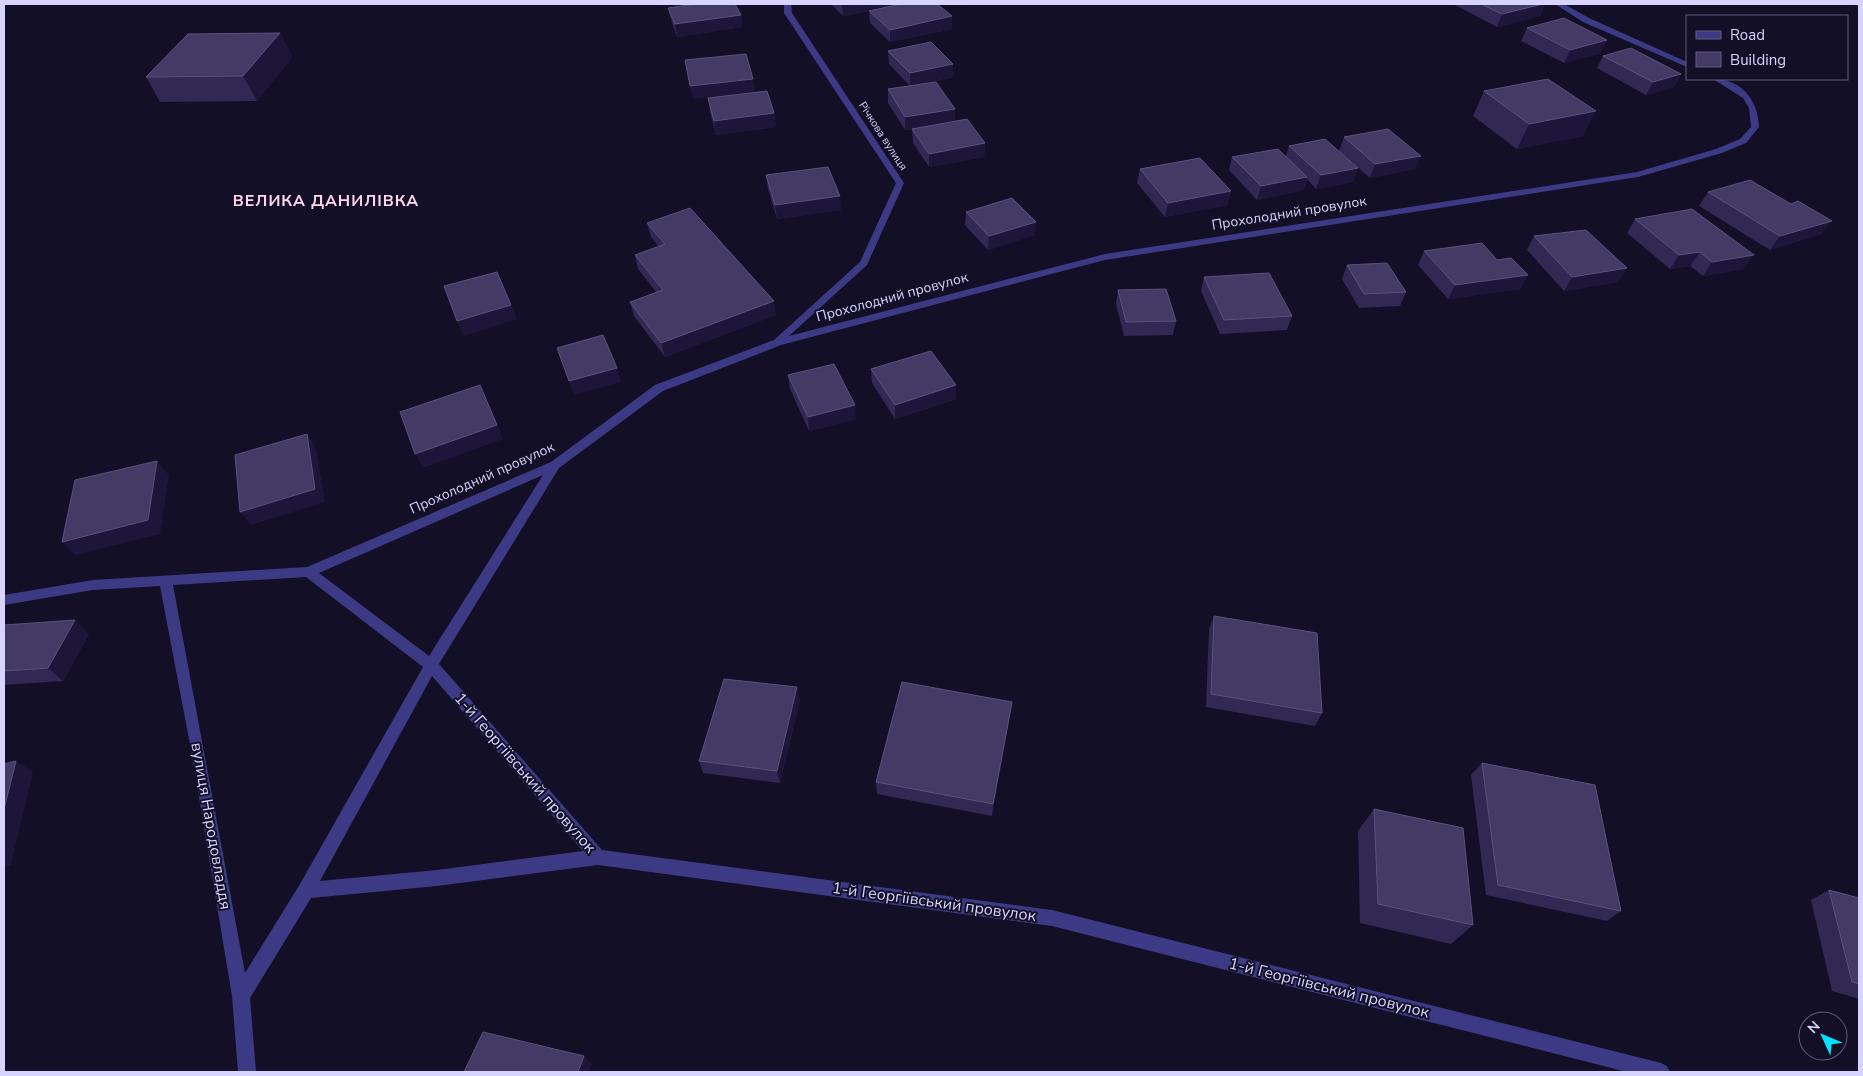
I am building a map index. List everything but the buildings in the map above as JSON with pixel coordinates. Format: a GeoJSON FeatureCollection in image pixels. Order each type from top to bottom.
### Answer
{"type":"FeatureCollection","features":[{"type":"Feature","properties":{"kind":"street","name":"Річкова вулиця"},"geometry":{"type":"LineString","coordinates":[[777,343],[864,263],[900,183],[788,13],[787,4]]}},
{"type":"Feature","properties":{"kind":"street"},"geometry":{"type":"LineString","coordinates":[[1559,4],[1586,20],[1686,66]]}},
{"type":"Feature","properties":{"kind":"street","name":"Прохолодний провулок"},"geometry":{"type":"LineString","coordinates":[[4,600],[93,585],[308,572],[555,465],[660,388],[777,343],[1105,257],[1638,174],[1719,151],[1743,141],[1756,127],[1755,110],[1743,92],[1719,80]]}},
{"type":"Feature","properties":{"kind":"street"},"geometry":{"type":"LineString","coordinates":[[241,996],[306,890],[431,665],[555,465]]}},
{"type":"Feature","properties":{"kind":"street","name":"1-й Георгіївський провулок"},"geometry":{"type":"LineString","coordinates":[[308,572],[431,665],[598,857],[1052,918],[1661,1072]]}},
{"type":"Feature","properties":{"kind":"street","name":"вулиця Народовладдя"},"geometry":{"type":"LineString","coordinates":[[166,582],[199,755],[241,996],[247,1072]]}},
{"type":"Feature","properties":{"kind":"street"},"geometry":{"type":"LineString","coordinates":[[306,890],[437,878],[598,857]]}},
{"type":"Feature","properties":{"kind":"district","name":"ВЕЛИКА ДАНИЛІВКА"},"geometry":{"type":"Point","coordinates":[326,201]}}]}
